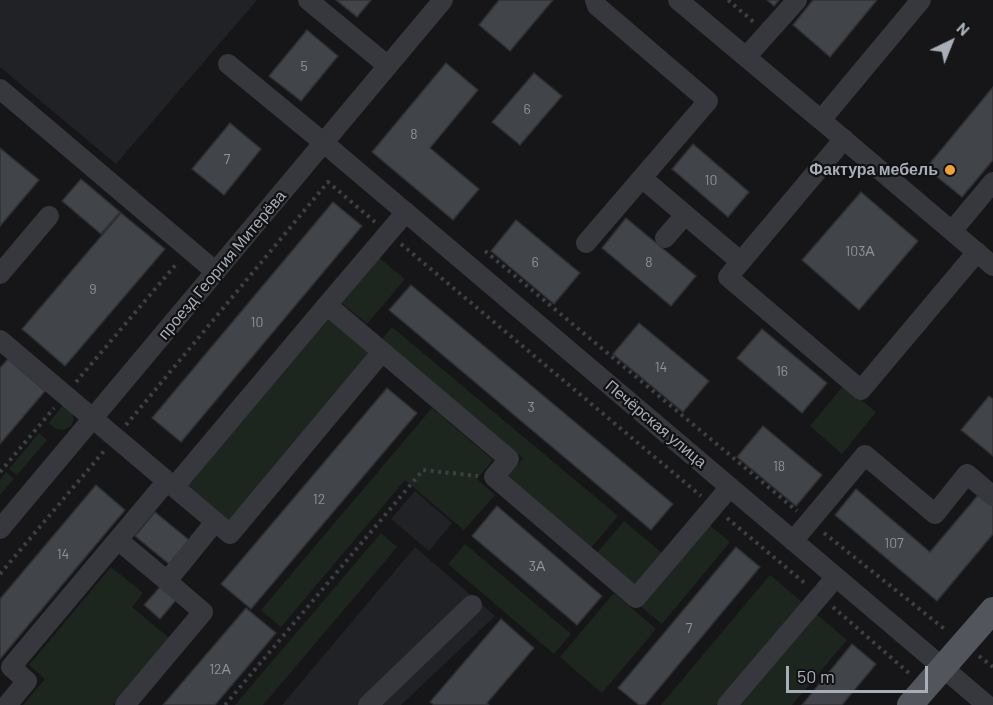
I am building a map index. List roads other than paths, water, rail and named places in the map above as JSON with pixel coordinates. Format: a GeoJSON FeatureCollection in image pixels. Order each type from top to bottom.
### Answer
{"type":"FeatureCollection","features":[{"type":"Feature","properties":{"kind":"main road"},"geometry":{"type":"LineString","coordinates":[[910,705],[993,609]]}},
{"type":"Feature","properties":{"kind":"street"},"geometry":{"type":"LineString","coordinates":[[308,0],[388,66]]}},
{"type":"Feature","properties":{"kind":"street","name":"проезд Георгия Митерёва"},"geometry":{"type":"LineString","coordinates":[[0,529],[443,0]]}},
{"type":"Feature","properties":{"kind":"street"},"geometry":{"type":"LineString","coordinates":[[586,243],[708,101],[597,6],[595,0]]}},
{"type":"Feature","properties":{"kind":"street"},"geometry":{"type":"LineString","coordinates":[[678,0],[993,266]]}},
{"type":"Feature","properties":{"kind":"street"},"geometry":{"type":"LineString","coordinates":[[746,57],[797,0]]}},
{"type":"Feature","properties":{"kind":"street"},"geometry":{"type":"LineString","coordinates":[[821,120],[921,0]]}},
{"type":"Feature","properties":{"kind":"street","name":"Печёрская улица"},"geometry":{"type":"LineString","coordinates":[[228,64],[345,160],[987,705]]}},
{"type":"Feature","properties":{"kind":"street"},"geometry":{"type":"LineString","coordinates":[[0,89],[216,272]]}},
{"type":"Feature","properties":{"kind":"street"},"geometry":{"type":"LineString","coordinates":[[844,139],[728,278],[861,390],[977,252]]}},
{"type":"Feature","properties":{"kind":"street"},"geometry":{"type":"LineString","coordinates":[[642,178],[741,262]]}},
{"type":"Feature","properties":{"kind":"street"},"geometry":{"type":"LineString","coordinates":[[952,231],[993,182]]}},
{"type":"Feature","properties":{"kind":"street"},"geometry":{"type":"LineString","coordinates":[[7,705],[27,681],[11,667],[118,540],[170,484],[406,212]]}},
{"type":"Feature","properties":{"kind":"street"},"geometry":{"type":"LineString","coordinates":[[664,238],[684,215]]}},
{"type":"Feature","properties":{"kind":"street"},"geometry":{"type":"LineString","coordinates":[[0,274],[49,216]]}},
{"type":"Feature","properties":{"kind":"street"},"geometry":{"type":"LineString","coordinates":[[327,305],[509,459],[494,477],[636,598],[730,487]]}},
{"type":"Feature","properties":{"kind":"street"},"geometry":{"type":"LineString","coordinates":[[0,340],[230,534],[382,352]]}},
{"type":"Feature","properties":{"kind":"street"},"geometry":{"type":"LineString","coordinates":[[793,541],[865,455],[935,514],[968,474],[993,496]]}},
{"type":"Feature","properties":{"kind":"street"},"geometry":{"type":"LineString","coordinates":[[166,581],[215,522]]}},
{"type":"Feature","properties":{"kind":"street"},"geometry":{"type":"LineString","coordinates":[[118,540],[203,612],[125,705]]}},
{"type":"Feature","properties":{"kind":"street"},"geometry":{"type":"LineString","coordinates":[[727,705],[836,577]]}},
{"type":"Feature","properties":{"kind":"street"},"geometry":{"type":"LineString","coordinates":[[368,705],[472,605]]}},
{"type":"Feature","properties":{"kind":"place","name":"Фактура мебель"},"geometry":{"type":"Point","coordinates":[950,170]}}]}
